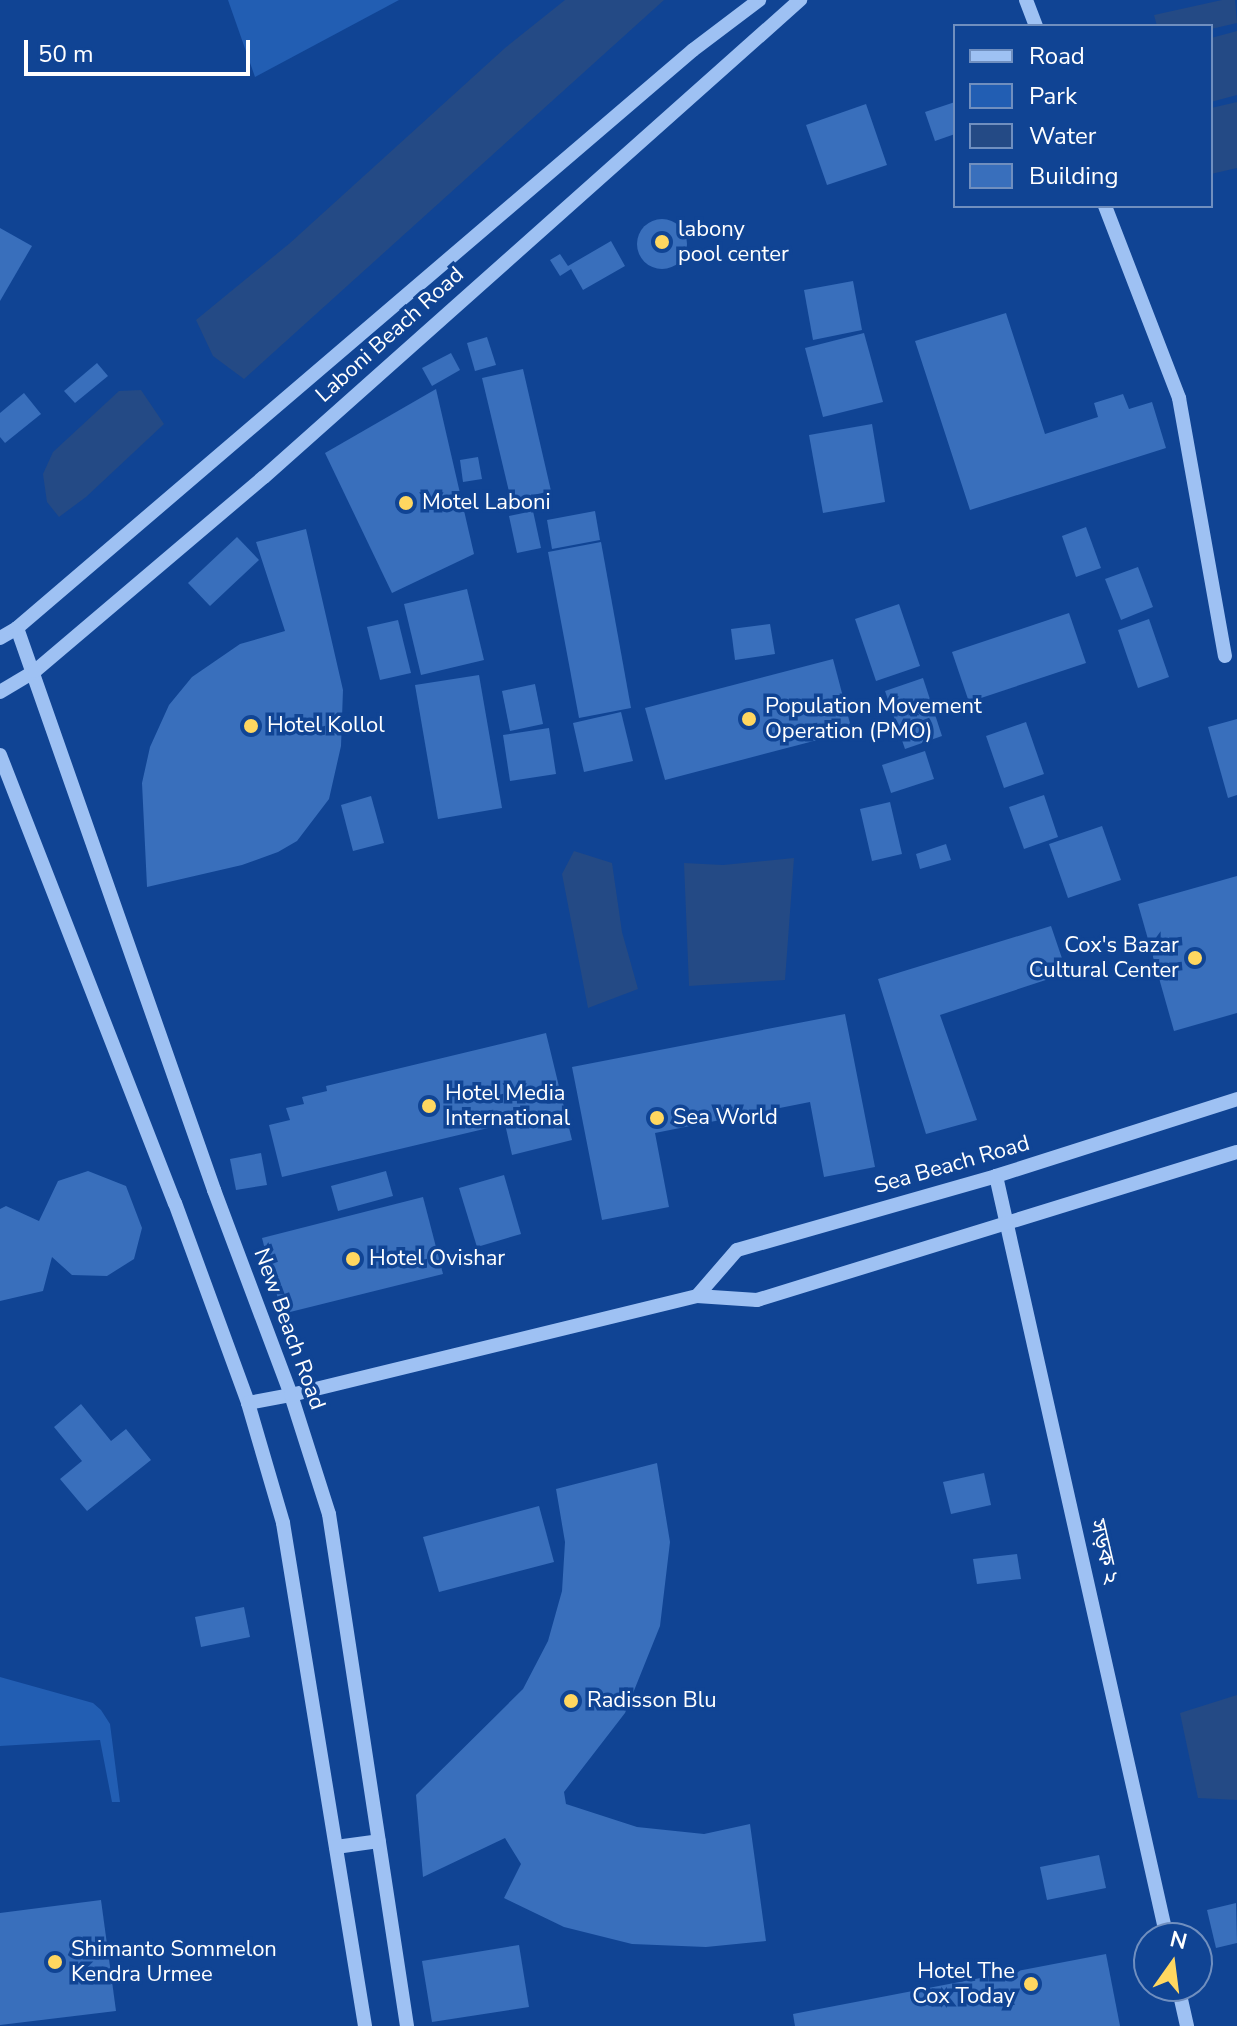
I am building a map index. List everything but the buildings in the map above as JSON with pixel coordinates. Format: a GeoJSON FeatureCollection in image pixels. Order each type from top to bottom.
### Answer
{"type":"FeatureCollection","features":[{"type":"Feature","properties":{"kind":"street","name":"Laboni Beach Road"},"geometry":{"type":"LineString","coordinates":[[0,638],[17,628],[693,50],[759,0]]}},
{"type":"Feature","properties":{"kind":"street","name":"Laboni Beach Road"},"geometry":{"type":"LineString","coordinates":[[0,692],[35,671],[264,477],[800,0]]}},
{"type":"Feature","properties":{"kind":"street"},"geometry":{"type":"LineString","coordinates":[[1026,0],[1035,24]]}},
{"type":"Feature","properties":{"kind":"street"},"geometry":{"type":"LineString","coordinates":[[1106,208],[1179,398],[1225,656]]}},
{"type":"Feature","properties":{"kind":"street","name":"New Beach Road"},"geometry":{"type":"LineString","coordinates":[[17,628],[35,671],[214,1190],[291,1395],[329,1514],[407,2026]]}},
{"type":"Feature","properties":{"kind":"street"},"geometry":{"type":"LineString","coordinates":[[0,755],[175,1203],[248,1403],[283,1523],[365,2026]]}},
{"type":"Feature","properties":{"kind":"street","name":"Sea Beach Road"},"geometry":{"type":"LineString","coordinates":[[697,1296],[737,1250],[996,1176],[1237,1099]]}},
{"type":"Feature","properties":{"kind":"street"},"geometry":{"type":"LineString","coordinates":[[248,1403],[697,1296],[757,1300],[1009,1225],[1237,1152]]}},
{"type":"Feature","properties":{"kind":"street","name":"সড়ক ২"},"geometry":{"type":"LineString","coordinates":[[996,1176],[1163,1922]]}},
{"type":"Feature","properties":{"kind":"street"},"geometry":{"type":"LineString","coordinates":[[336,1847],[379,1841]]}},
{"type":"Feature","properties":{"kind":"street"},"geometry":{"type":"LineString","coordinates":[[1182,2002],[1187,2026]]}},
{"type":"Feature","properties":{"kind":"green space"},"geometry":{"type":"Polygon","coordinates":[[[228,0],[399,0],[255,77],[228,0]]]}},
{"type":"Feature","properties":{"kind":"green space"},"geometry":{"type":"Polygon","coordinates":[[[0,1677],[93,1703],[101,1710],[110,1724],[120,1802],[112,1802],[100,1740],[0,1746],[0,1677]]]}},
{"type":"Feature","properties":{"kind":"water"},"geometry":{"type":"Polygon","coordinates":[[[565,0],[664,0],[244,379],[213,356],[196,320],[290,243],[505,48],[565,0]]]}},
{"type":"Feature","properties":{"kind":"water"},"geometry":{"type":"Polygon","coordinates":[[[1235,0],[1237,23],[1213,29],[1213,24],[1156,24],[1154,15],[1235,0]]]}},
{"type":"Feature","properties":{"kind":"water"},"geometry":{"type":"Polygon","coordinates":[[[1237,31],[1237,95],[1213,101],[1213,37],[1237,31]]]}},
{"type":"Feature","properties":{"kind":"water"},"geometry":{"type":"Polygon","coordinates":[[[1237,102],[1237,168],[1213,174],[1213,108],[1237,102]]]}},
{"type":"Feature","properties":{"kind":"water"},"geometry":{"type":"Polygon","coordinates":[[[141,390],[164,424],[86,497],[59,517],[47,502],[43,474],[53,452],[119,391],[141,390]]]}},
{"type":"Feature","properties":{"kind":"water"},"geometry":{"type":"Polygon","coordinates":[[[574,851],[612,863],[622,932],[638,989],[588,1008],[562,874],[574,851]]]}},
{"type":"Feature","properties":{"kind":"water"},"geometry":{"type":"Polygon","coordinates":[[[794,858],[785,980],[689,986],[684,863],[723,865],[794,858]]]}},
{"type":"Feature","properties":{"kind":"water"},"geometry":{"type":"Polygon","coordinates":[[[1237,1695],[1237,1800],[1198,1798],[1180,1713],[1237,1695]]]}},
{"type":"Feature","properties":{"kind":"place","name":"labony pool center"},"geometry":{"type":"Point","coordinates":[662,242]}},
{"type":"Feature","properties":{"kind":"place","name":"Motel Laboni"},"geometry":{"type":"Point","coordinates":[406,503]}},
{"type":"Feature","properties":{"kind":"place","name":"Population Movement Operation (PMO)"},"geometry":{"type":"Point","coordinates":[749,719]}},
{"type":"Feature","properties":{"kind":"place","name":"Hotel Kollol"},"geometry":{"type":"Point","coordinates":[251,726]}},
{"type":"Feature","properties":{"kind":"place","name":"Cox's Bazar Cultural Center"},"geometry":{"type":"Point","coordinates":[1195,958]}},
{"type":"Feature","properties":{"kind":"place","name":"Hotel Media International"},"geometry":{"type":"Point","coordinates":[429,1106]}},
{"type":"Feature","properties":{"kind":"place","name":"Sea World"},"geometry":{"type":"Point","coordinates":[657,1118]}},
{"type":"Feature","properties":{"kind":"place","name":"Hotel Ovishar"},"geometry":{"type":"Point","coordinates":[353,1259]}},
{"type":"Feature","properties":{"kind":"place","name":"Radisson Blu"},"geometry":{"type":"Point","coordinates":[571,1701]}},
{"type":"Feature","properties":{"kind":"place","name":"Shimanto Sommelon Kendra Urmee"},"geometry":{"type":"Point","coordinates":[55,1962]}},
{"type":"Feature","properties":{"kind":"place","name":"Hotel The Cox Today"},"geometry":{"type":"Point","coordinates":[1031,1984]}}]}
